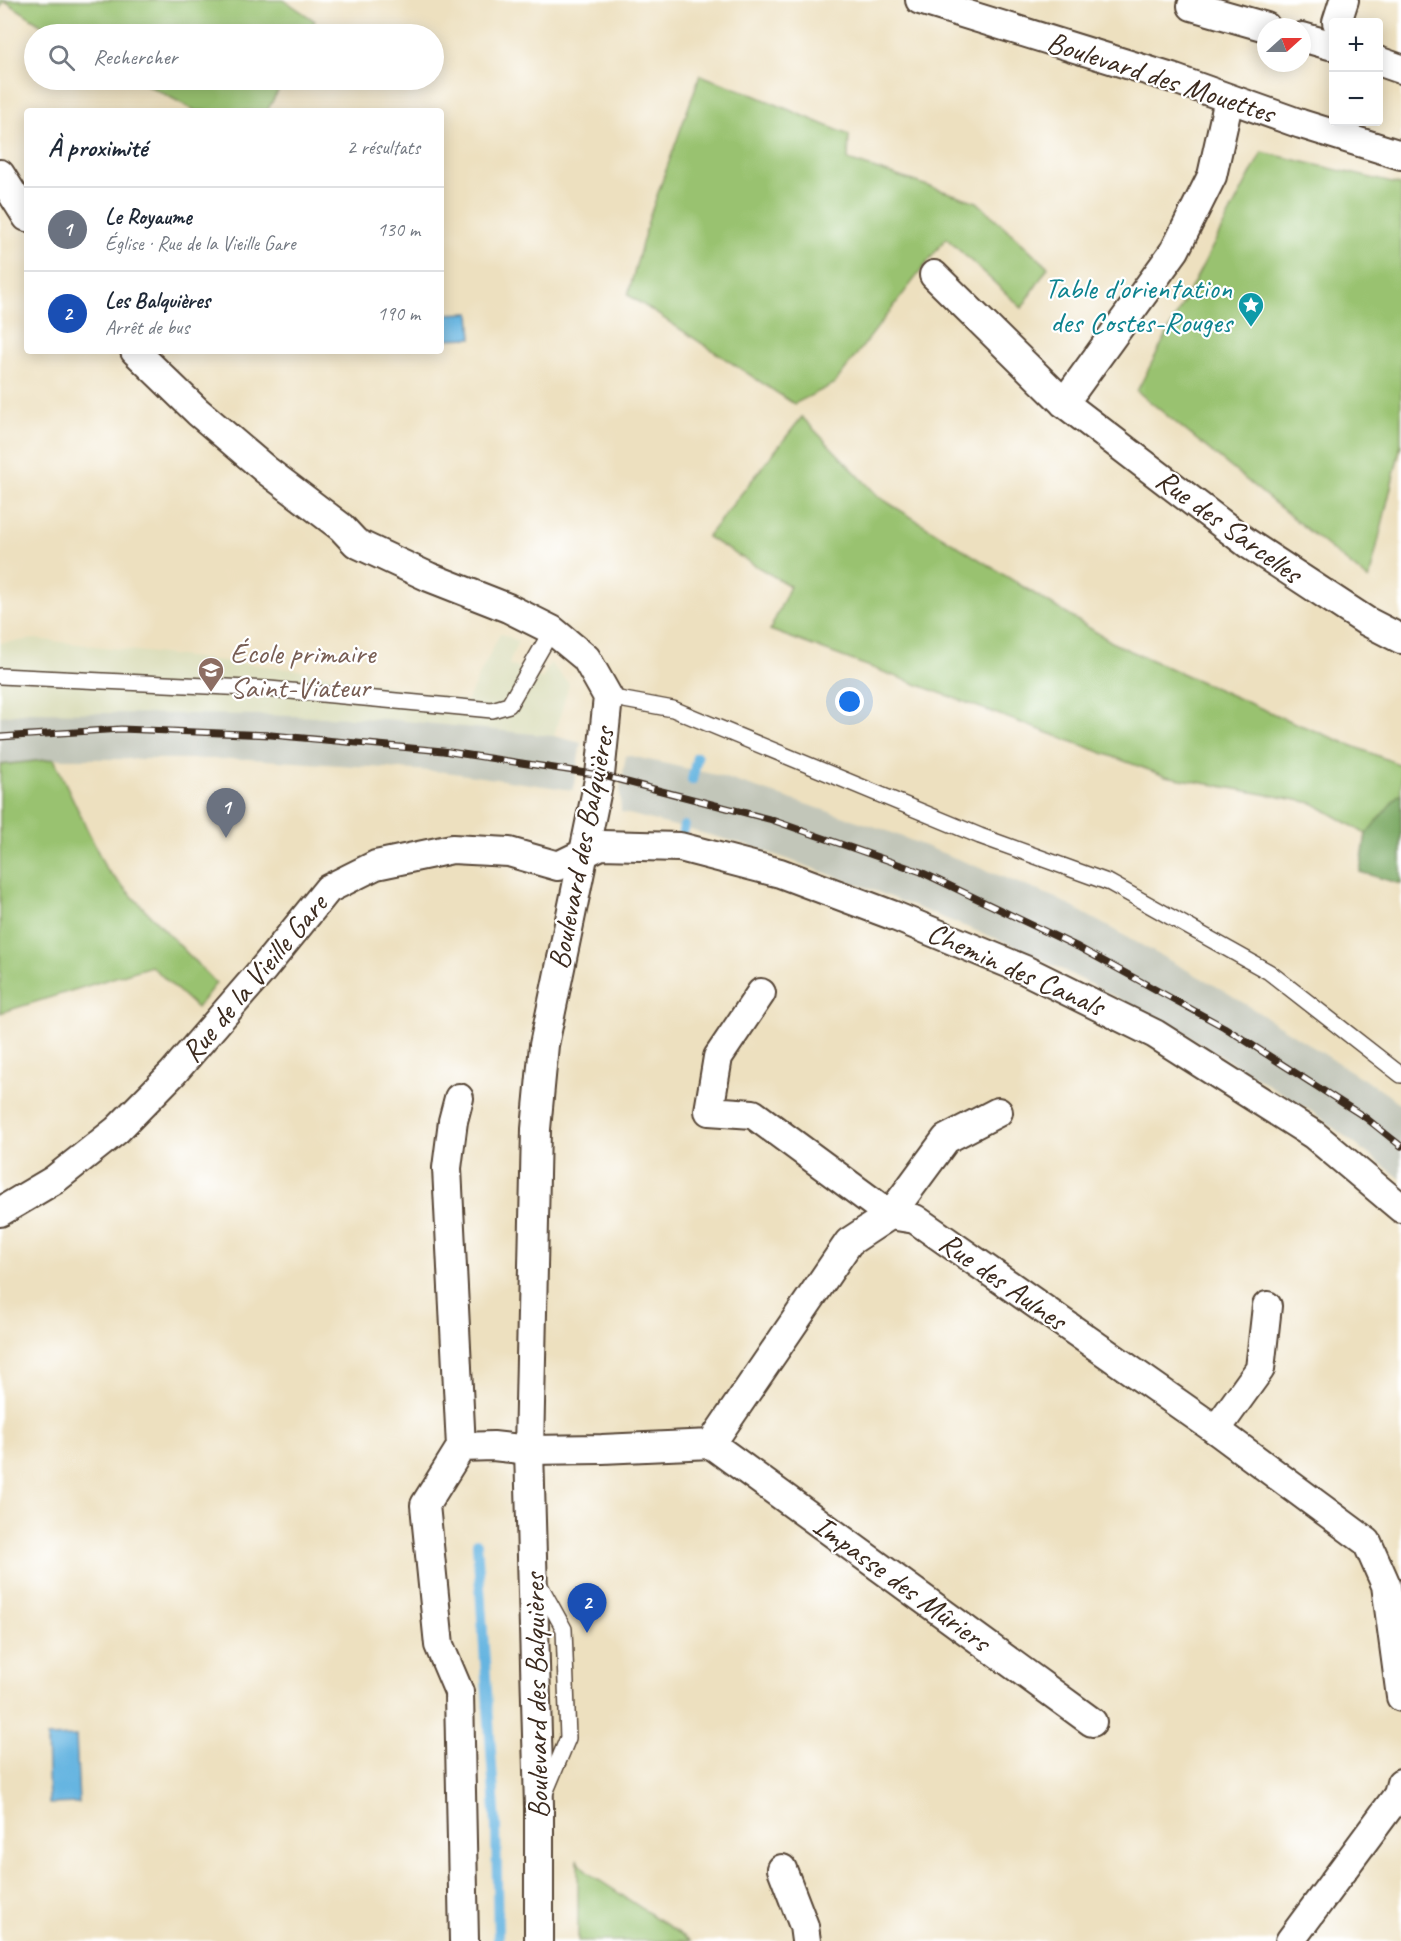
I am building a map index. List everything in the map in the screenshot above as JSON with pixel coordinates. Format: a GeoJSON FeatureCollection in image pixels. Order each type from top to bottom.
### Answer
{"type":"FeatureCollection","features":[{"type":"Feature","properties":{"kind":"street","name":"Boulevard des Mouettes"},"geometry":{"type":"LineString","coordinates":[[920,0],[1162,75],[1401,155]]}},
{"type":"Feature","properties":{"kind":"street"},"geometry":{"type":"LineString","coordinates":[[1338,18],[1344,0]]}},
{"type":"Feature","properties":{"kind":"street"},"geometry":{"type":"LineString","coordinates":[[1192,6],[1257,24]]}},
{"type":"Feature","properties":{"kind":"street"},"geometry":{"type":"LineString","coordinates":[[1311,37],[1329,36]]}},
{"type":"Feature","properties":{"kind":"street"},"geometry":{"type":"LineString","coordinates":[[1383,63],[1401,69]]}},
{"type":"Feature","properties":{"kind":"street"},"geometry":{"type":"LineString","coordinates":[[1064,403],[1175,250],[1212,176],[1229,99]]}},
{"type":"Feature","properties":{"kind":"street"},"geometry":{"type":"LineString","coordinates":[[0,174],[24,212]]}},
{"type":"Feature","properties":{"kind":"street","name":"Rue des Sarcelles"},"geometry":{"type":"LineString","coordinates":[[934,275],[1064,403],[1247,543],[1366,621],[1401,639]]}},
{"type":"Feature","properties":{"kind":"street","name":"Boulevard des Balquières"},"geometry":{"type":"LineString","coordinates":[[138,354],[198,411],[266,470],[341,527],[356,543],[429,577],[508,608],[552,630],[586,658],[608,697],[600,775],[544,1045],[537,1119],[529,1450],[539,1806],[539,1941]]}},
{"type":"Feature","properties":{"kind":"street","name":"Chemin des Canals"},"geometry":{"type":"LineString","coordinates":[[584,853],[601,845],[680,847],[780,873],[892,915],[1025,970],[1155,1034],[1305,1129],[1401,1208]]}},
{"type":"Feature","properties":{"kind":"street","name":"Rue de la Vieille Gare"},"geometry":{"type":"LineString","coordinates":[[0,1212],[54,1180],[117,1130],[173,1073],[264,968],[328,889],[376,865],[452,849],[509,852],[558,866],[584,853]]}},
{"type":"Feature","properties":{"kind":"street"},"geometry":{"type":"LineString","coordinates":[[761,993],[718,1057],[709,1111],[753,1114],[890,1215]]}},
{"type":"Feature","properties":{"kind":"street"},"geometry":{"type":"LineString","coordinates":[[459,1098],[453,1121],[447,1168],[461,1446],[425,1505],[439,1646],[459,1692],[464,1941]]}},
{"type":"Feature","properties":{"kind":"street"},"geometry":{"type":"LineString","coordinates":[[461,1446],[493,1446],[529,1450],[711,1444],[849,1242],[890,1215],[946,1139],[998,1112]]}},
{"type":"Feature","properties":{"kind":"street","name":"Rue des Aulnes"},"geometry":{"type":"LineString","coordinates":[[890,1215],[915,1220],[1216,1430],[1367,1542],[1386,1585],[1401,1697]]}},
{"type":"Feature","properties":{"kind":"street"},"geometry":{"type":"LineString","coordinates":[[1216,1430],[1260,1369],[1267,1306]]}},
{"type":"Feature","properties":{"kind":"street","name":"Impasse des Mûriers"},"geometry":{"type":"LineString","coordinates":[[711,1444],[1092,1722]]}},
{"type":"Feature","properties":{"kind":"street"},"geometry":{"type":"LineString","coordinates":[[1290,1941],[1398,1795],[1401,1784]]}},
{"type":"Feature","properties":{"kind":"street"},"geometry":{"type":"LineString","coordinates":[[782,1869],[804,1926],[806,1941]]}},
{"type":"Feature","properties":{"kind":"lane"},"geometry":{"type":"LineString","coordinates":[[0,676],[269,689],[492,710],[509,705],[552,630]]}},
{"type":"Feature","properties":{"kind":"lane"},"geometry":{"type":"LineString","coordinates":[[608,697],[673,709],[980,836],[1110,883],[1269,972],[1401,1075]]}},
{"type":"Feature","properties":{"kind":"shaded area","name":"École primaire Saint-Viateur"},"geometry":{"type":"Polygon","coordinates":[[[500,633],[518,641],[509,664],[542,679],[550,663],[569,684],[554,736],[386,719],[29,712],[0,716],[0,643],[36,639],[308,671],[467,701],[500,633]]]}},
{"type":"Feature","properties":{"kind":"shaded area"},"geometry":{"type":"Polygon","coordinates":[[[29,712],[386,719],[554,736],[581,743],[573,790],[446,772],[249,759],[54,759],[0,765],[0,716],[29,712]]]}},
{"type":"Feature","properties":{"kind":"shaded area"},"geometry":{"type":"Polygon","coordinates":[[[626,755],[716,775],[882,829],[1056,898],[1223,990],[1401,1105],[1401,1179],[1314,1113],[1179,1030],[1022,949],[870,889],[748,845],[621,812],[620,792],[626,755]]]}},
{"type":"Feature","properties":{"kind":"green space"},"geometry":{"type":"Polygon","coordinates":[[[0,0],[284,0],[315,21],[313,24],[41,24],[5,1],[0,8],[0,0]]]}},
{"type":"Feature","properties":{"kind":"green space"},"geometry":{"type":"Polygon","coordinates":[[[700,75],[849,135],[848,160],[977,202],[1048,267],[1022,308],[946,238],[834,384],[794,404],[628,295],[649,218],[700,75]]]}},
{"type":"Feature","properties":{"kind":"green space"},"geometry":{"type":"Polygon","coordinates":[[[157,90],[279,90],[269,108],[190,108],[157,90]]]}},
{"type":"Feature","properties":{"kind":"green space"},"geometry":{"type":"Polygon","coordinates":[[[1262,152],[1401,185],[1401,445],[1369,580],[1137,391],[1262,152]]]}},
{"type":"Feature","properties":{"kind":"green space"},"geometry":{"type":"Polygon","coordinates":[[[802,417],[879,497],[1115,644],[1290,721],[1401,765],[1401,884],[1360,872],[1366,834],[1313,803],[1165,776],[770,630],[790,586],[707,537],[802,417]]]}},
{"type":"Feature","properties":{"kind":"green space"},"geometry":{"type":"Polygon","coordinates":[[[54,759],[106,869],[216,983],[197,1008],[151,966],[0,1013],[0,765],[54,759]]]}},
{"type":"Feature","properties":{"kind":"green space"},"geometry":{"type":"Polygon","coordinates":[[[1401,794],[1401,884],[1360,872],[1366,834],[1401,794]]]}},
{"type":"Feature","properties":{"kind":"green space"},"geometry":{"type":"Polygon","coordinates":[[[578,1860],[587,1872],[691,1941],[578,1941],[578,1860]]]}},
{"type":"Feature","properties":{"kind":"water"},"geometry":{"type":"Polygon","coordinates":[[[470,313],[472,338],[444,339],[444,314],[470,313]]]}},
{"type":"Feature","properties":{"kind":"water"},"geometry":{"type":"Polygon","coordinates":[[[76,1736],[79,1803],[49,1804],[47,1737],[76,1736]]]}},
{"type":"Feature","properties":{"kind":"waterway"},"geometry":{"type":"LineString","coordinates":[[692,780],[697,757]]}},
{"type":"Feature","properties":{"kind":"waterway"},"geometry":{"type":"LineString","coordinates":[[683,832],[684,826]]}},
{"type":"Feature","properties":{"kind":"waterway"},"geometry":{"type":"LineString","coordinates":[[477,1543],[496,1826],[498,1941]]}},
{"type":"Feature","properties":{"kind":"railway"},"geometry":{"type":"LineString","coordinates":[[0,737],[121,729],[271,735],[443,751],[600,775],[769,819],[921,872],[1078,947],[1224,1027],[1366,1118],[1401,1146]]}},
{"type":"Feature","properties":{"kind":"place","name":"Table d'orientation des Costes-Rouges"},"geometry":{"type":"Point","coordinates":[1251,328]}},
{"type":"Feature","properties":{"kind":"place","name":"École primaire Saint-Viateur"},"geometry":{"type":"Point","coordinates":[211,693]}},
{"type":"Feature","properties":{"kind":"place","name":"Le Royaume"},"geometry":{"type":"Point","coordinates":[226,838]}},
{"type":"Feature","properties":{"kind":"place","name":"Les Balquières"},"geometry":{"type":"Point","coordinates":[587,1633]}}]}
